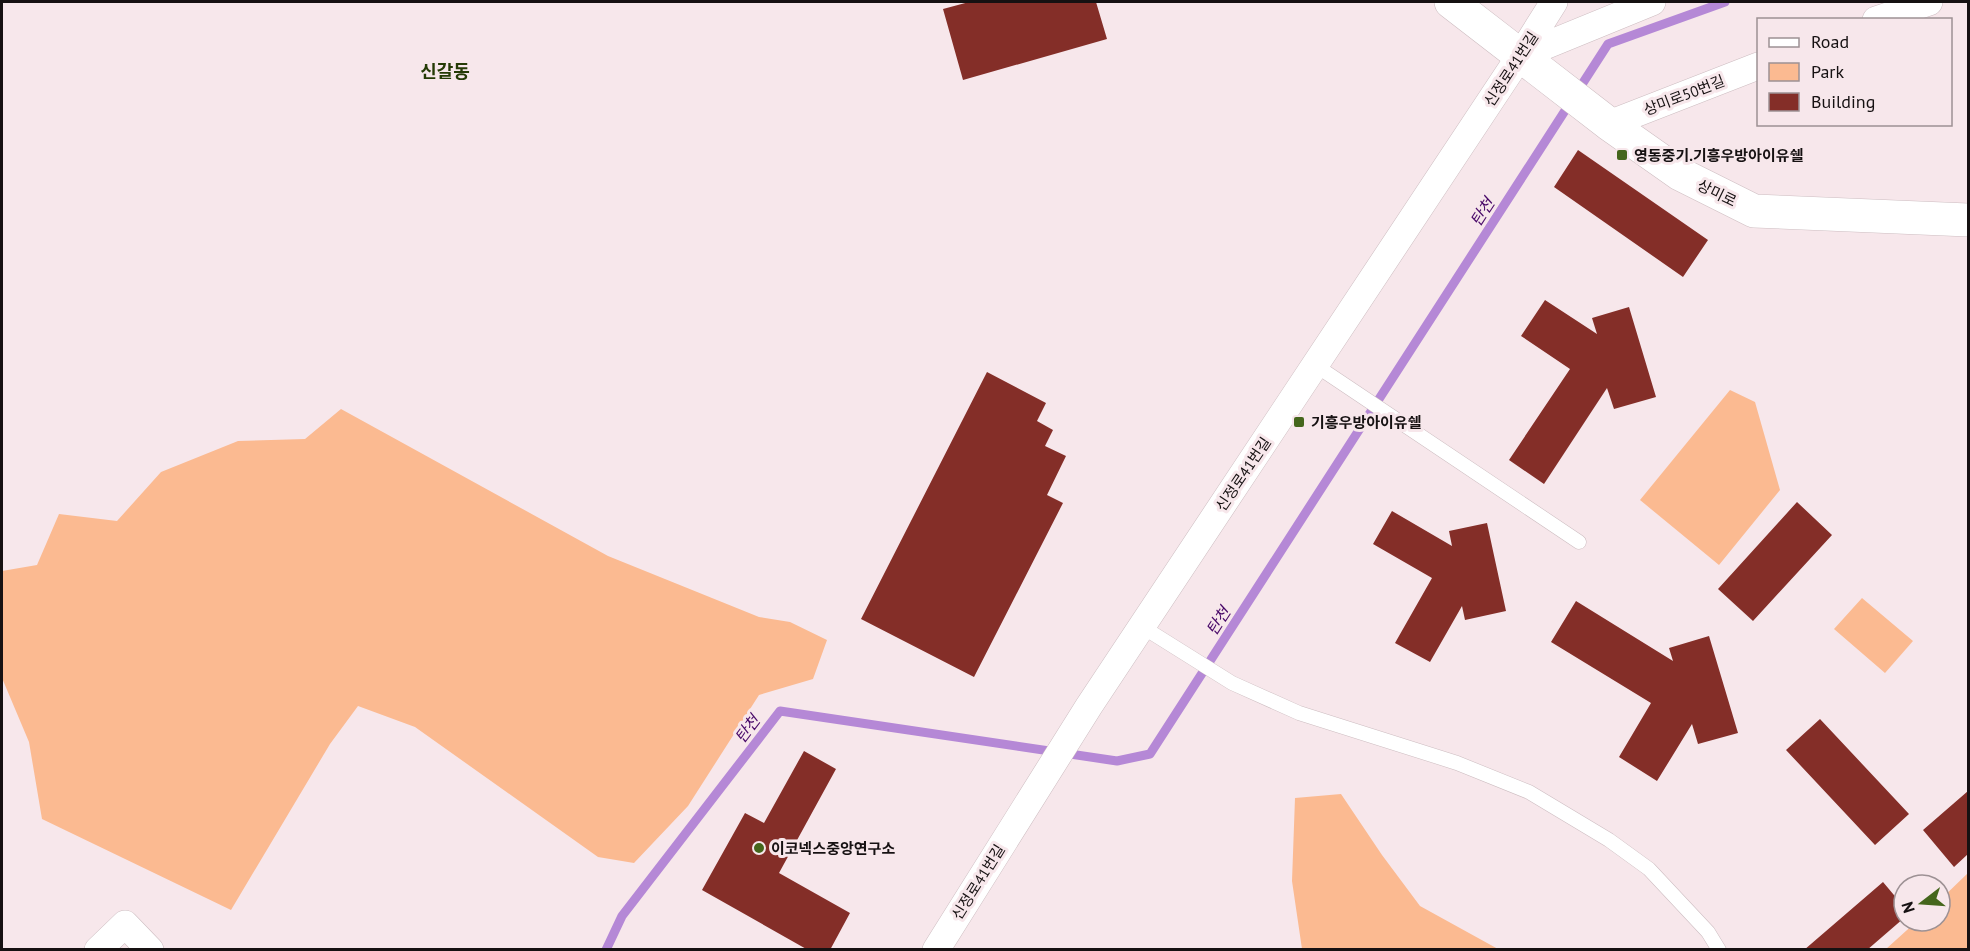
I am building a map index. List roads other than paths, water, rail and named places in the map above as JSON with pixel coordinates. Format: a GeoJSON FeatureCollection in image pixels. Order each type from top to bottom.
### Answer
{"type":"FeatureCollection","features":[{"type":"Feature","properties":{"kind":"street","name":"상미로"},"geometry":{"type":"LineString","coordinates":[[1451,2],[1609,124],[1680,174],[1754,211],[1968,219]]}},
{"type":"Feature","properties":{"kind":"street","name":"신정로41번길"},"geometry":{"type":"LineString","coordinates":[[936,950],[1089,706],[1554,2]]}},
{"type":"Feature","properties":{"kind":"street"},"geometry":{"type":"LineString","coordinates":[[1520,56],[1652,2]]}},
{"type":"Feature","properties":{"kind":"street"},"geometry":{"type":"LineString","coordinates":[[1881,18],[1913,4]]}},
{"type":"Feature","properties":{"kind":"street","name":"상미로50번길"},"geometry":{"type":"LineString","coordinates":[[1609,124],[1757,66]]}},
{"type":"Feature","properties":{"kind":"street"},"geometry":{"type":"LineString","coordinates":[[98,950],[125,924],[150,950]]}},
{"type":"Feature","properties":{"kind":"lane"},"geometry":{"type":"LineString","coordinates":[[1315,365],[1579,542]]}},
{"type":"Feature","properties":{"kind":"lane"},"geometry":{"type":"LineString","coordinates":[[1142,626],[1232,683],[1299,713],[1457,763],[1529,792],[1609,840],[1649,869],[1708,932],[1719,950]]}},
{"type":"Feature","properties":{"kind":"waterway","name":"탄천"},"geometry":{"type":"LineString","coordinates":[[606,950],[622,916],[780,711],[1117,761],[1150,754],[1608,44],[1725,2]]}},
{"type":"Feature","properties":{"kind":"place","name":"영동중기.기흥우방아이유쉘"},"geometry":{"type":"Point","coordinates":[1622,155]}},
{"type":"Feature","properties":{"kind":"place","name":"기흥우방아이유쉘"},"geometry":{"type":"Point","coordinates":[1299,422]}},
{"type":"Feature","properties":{"kind":"place","name":"이코넥스중앙연구소"},"geometry":{"type":"Point","coordinates":[759,848]}},
{"type":"Feature","properties":{"kind":"district","name":"신갈동"},"geometry":{"type":"Point","coordinates":[445,71]}}]}
